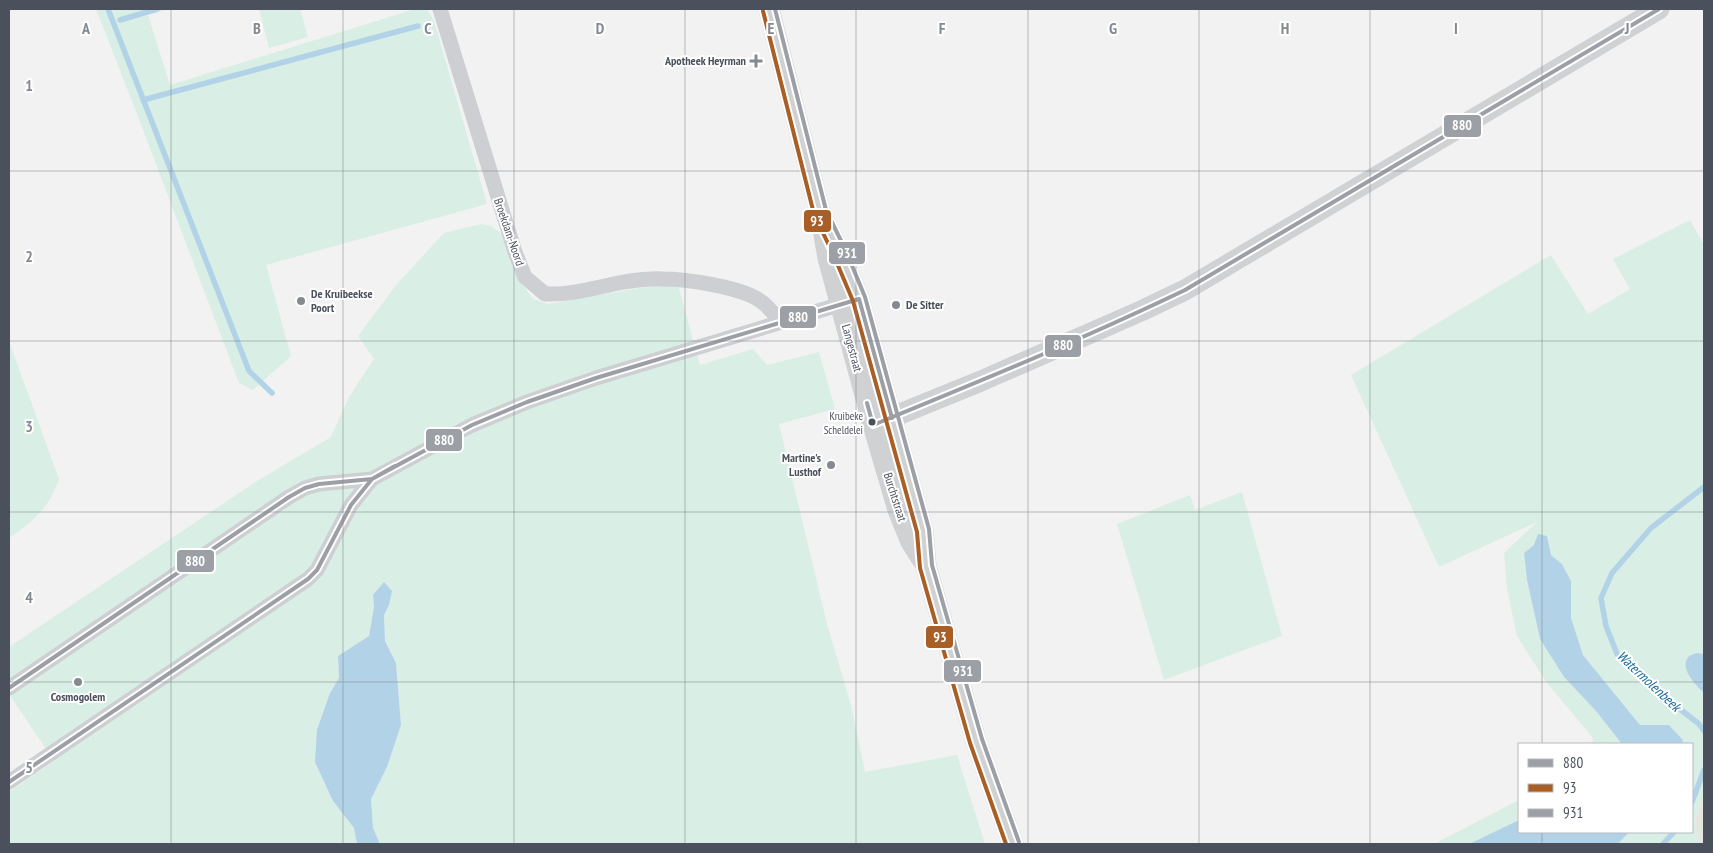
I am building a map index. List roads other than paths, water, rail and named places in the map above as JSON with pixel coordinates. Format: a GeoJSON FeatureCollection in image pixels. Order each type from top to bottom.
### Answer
{"type":"FeatureCollection","features":[{"type":"Feature","properties":{"kind":"main road","name":"Langestraat"},"geometry":{"type":"LineString","coordinates":[[769,9],[820,212],[828,258],[850,301],[882,421]]}},
{"type":"Feature","properties":{"kind":"main road"},"geometry":{"type":"LineString","coordinates":[[882,421],[1141,311],[1185,290],[1659,9]]}},
{"type":"Feature","properties":{"kind":"main road","name":"Burchtstraat"},"geometry":{"type":"LineString","coordinates":[[882,421],[923,531],[926,566],[976,741],[1013,844]]}},
{"type":"Feature","properties":{"kind":"street","name":"Broekdam-Noord"},"geometry":{"type":"LineString","coordinates":[[440,9],[498,199],[524,276],[545,294],[573,294],[624,282],[661,278],[732,289],[749,294],[760,300],[780,322]]}},
{"type":"Feature","properties":{"kind":"street"},"geometry":{"type":"LineString","coordinates":[[9,782],[308,580],[317,570],[351,505],[372,479],[472,425],[527,402],[596,378],[850,301]]}},
{"type":"Feature","properties":{"kind":"street"},"geometry":{"type":"LineString","coordinates":[[9,688],[288,497],[305,488],[319,484],[372,479]]}},
{"type":"Feature","properties":{"kind":"water"},"geometry":{"type":"Polygon","coordinates":[[[1538,534],[1547,536],[1551,555],[1562,564],[1571,581],[1571,618],[1583,655],[1640,725],[1669,725],[1683,740],[1682,743],[1621,743],[1596,711],[1564,677],[1540,639],[1527,580],[1524,553],[1534,545],[1538,534]]]}},
{"type":"Feature","properties":{"kind":"water"},"geometry":{"type":"Polygon","coordinates":[[[384,582],[392,591],[389,605],[384,615],[385,641],[396,663],[401,725],[387,767],[371,799],[373,828],[380,844],[357,844],[354,828],[333,801],[315,762],[317,730],[330,693],[339,678],[338,656],[369,636],[374,607],[373,595],[384,582]]]}},
{"type":"Feature","properties":{"kind":"water"},"geometry":{"type":"Polygon","coordinates":[[[1696,653],[1704,654],[1704,693],[1687,671],[1686,660],[1689,656],[1696,653]]]}},
{"type":"Feature","properties":{"kind":"water"},"geometry":{"type":"Polygon","coordinates":[[[1518,820],[1518,833],[1628,833],[1618,844],[1469,844],[1518,820]]]}},
{"type":"Feature","properties":{"kind":"waterway"},"geometry":{"type":"LineString","coordinates":[[108,9],[249,371],[272,393]]}},
{"type":"Feature","properties":{"kind":"waterway"},"geometry":{"type":"LineString","coordinates":[[120,20],[157,9]]}},
{"type":"Feature","properties":{"kind":"waterway"},"geometry":{"type":"LineString","coordinates":[[143,100],[418,26]]}},
{"type":"Feature","properties":{"kind":"waterway","name":"Watermolenbeek"},"geometry":{"type":"LineString","coordinates":[[1704,487],[1651,528],[1612,573],[1601,598],[1606,626],[1617,654],[1657,691],[1699,724],[1704,731]]}},
{"type":"Feature","properties":{"kind":"waterway","name":"Watermolenbeek"},"geometry":{"type":"LineString","coordinates":[[1693,799],[1704,770]]}},
{"type":"Feature","properties":{"kind":"waterway","name":"Watermolenbeek"},"geometry":{"type":"LineString","coordinates":[[1663,844],[1673,833]]}},
{"type":"Feature","properties":{"kind":"place","name":"Apotheek Heyrman"},"geometry":{"type":"Point","coordinates":[756,61]}},
{"type":"Feature","properties":{"kind":"place","name":"De Kruibeekse Poort"},"geometry":{"type":"Point","coordinates":[301,301]}},
{"type":"Feature","properties":{"kind":"place","name":"De Sitter"},"geometry":{"type":"Point","coordinates":[896,305]}},
{"type":"Feature","properties":{"kind":"place","name":"Kruibeke Scheldelei"},"geometry":{"type":"Point","coordinates":[872,422]}},
{"type":"Feature","properties":{"kind":"place","name":"Martine's Lusthof"},"geometry":{"type":"Point","coordinates":[831,465]}},
{"type":"Feature","properties":{"kind":"place","name":"Cosmogolem"},"geometry":{"type":"Point","coordinates":[78,682]}}]}
